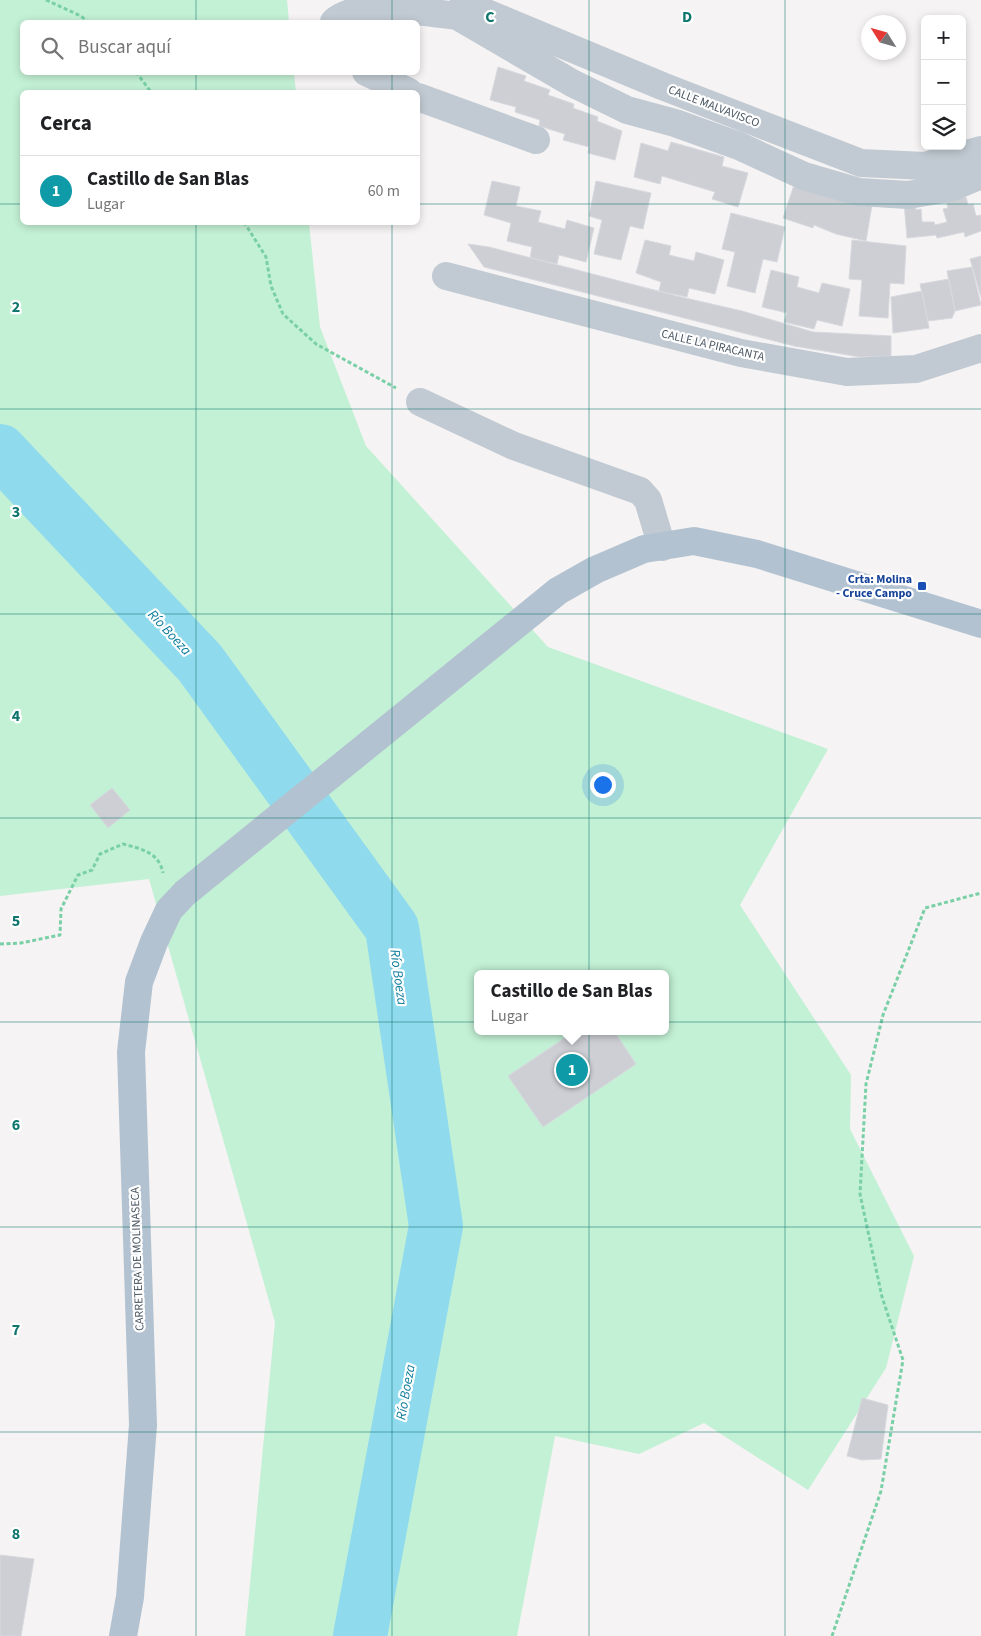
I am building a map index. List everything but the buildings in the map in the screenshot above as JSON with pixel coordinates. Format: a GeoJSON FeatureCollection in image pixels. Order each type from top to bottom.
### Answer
{"type":"FeatureCollection","features":[{"type":"Feature","properties":{"kind":"main road"},"geometry":{"type":"LineString","coordinates":[[177,901],[558,591],[595,570],[644,549],[694,541],[757,554],[981,624]]}},
{"type":"Feature","properties":{"kind":"main road","name":"CARRETERA DE MOLINASECA"},"geometry":{"type":"LineString","coordinates":[[123,1636],[130,1597],[143,1425],[131,1052],[140,982],[154,942],[177,901]]}},
{"type":"Feature","properties":{"kind":"street"},"geometry":{"type":"LineString","coordinates":[[335,20],[338,16],[351,9],[373,4],[458,7],[572,83],[628,110],[675,123],[739,146],[804,176],[859,192],[908,195],[950,188],[981,175]]}},
{"type":"Feature","properties":{"kind":"street","name":"CALLE MALVAVISCO"},"geometry":{"type":"LineString","coordinates":[[458,7],[861,163],[925,166],[981,150]]}},
{"type":"Feature","properties":{"kind":"street"},"geometry":{"type":"LineString","coordinates":[[372,75],[405,90]]}},
{"type":"Feature","properties":{"kind":"street"},"geometry":{"type":"LineString","coordinates":[[420,97],[536,140]]}},
{"type":"Feature","properties":{"kind":"street","name":"CALLE LA PIRACANTA"},"geometry":{"type":"LineString","coordinates":[[446,276],[741,354],[847,372],[916,369],[981,348]]}},
{"type":"Feature","properties":{"kind":"street"},"geometry":{"type":"LineString","coordinates":[[420,402],[514,446],[640,492],[648,500],[662,547]]}},
{"type":"Feature","properties":{"kind":"path"},"geometry":{"type":"LineString","coordinates":[[46,0],[85,20]]}},
{"type":"Feature","properties":{"kind":"path"},"geometry":{"type":"LineString","coordinates":[[138,75],[150,90]]}},
{"type":"Feature","properties":{"kind":"path"},"geometry":{"type":"LineString","coordinates":[[246,225],[266,257],[271,286],[283,314],[316,344],[420,402]]}},
{"type":"Feature","properties":{"kind":"path"},"geometry":{"type":"LineString","coordinates":[[0,944],[21,943],[60,935],[61,909],[78,875],[92,870],[100,854],[124,844],[150,852],[162,867],[177,901]]}},
{"type":"Feature","properties":{"kind":"path"},"geometry":{"type":"LineString","coordinates":[[832,1636],[881,1491],[903,1360],[882,1297],[860,1194],[866,1084],[883,1015],[925,908],[981,894]]}},
{"type":"Feature","properties":{"kind":"green space"},"geometry":{"type":"Polygon","coordinates":[[[0,0],[287,0],[289,20],[20,20],[20,75],[294,75],[296,90],[20,90],[20,225],[309,225],[320,327],[366,446],[548,647],[828,749],[740,905],[851,1075],[850,1129],[914,1256],[886,1368],[808,1490],[704,1423],[639,1454],[555,1436],[517,1636],[245,1636],[275,1322],[149,879],[0,896],[0,0]]]}},
{"type":"Feature","properties":{"kind":"waterway","name":"Río Boeza"},"geometry":{"type":"LineString","coordinates":[[0,451],[200,663],[392,928],[436,1226],[360,1636]]}},
{"type":"Feature","properties":{"kind":"place","name":"Crta: Molina - Cruce Campo"},"geometry":{"type":"Point","coordinates":[922,586]}},
{"type":"Feature","properties":{"kind":"place","name":"Castillo de San Blas"},"geometry":{"type":"Point","coordinates":[572,1070]}}]}
